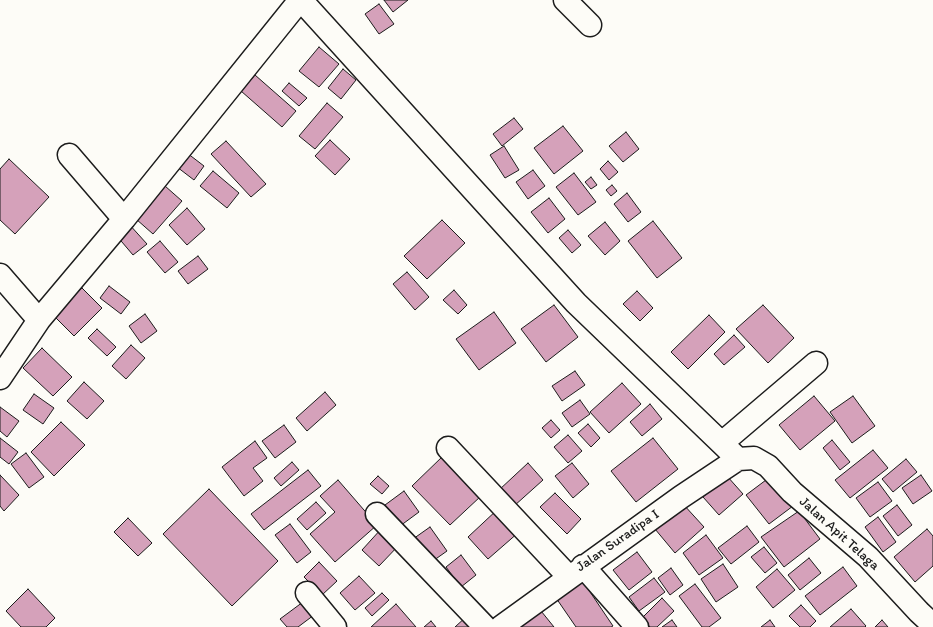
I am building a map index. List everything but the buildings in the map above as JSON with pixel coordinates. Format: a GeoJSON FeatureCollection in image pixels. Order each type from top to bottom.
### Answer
{"type":"FeatureCollection","features":[{"type":"Feature","properties":{"kind":"street"},"geometry":{"type":"LineString","coordinates":[[0,378],[40,320],[124,219],[300,0],[576,303],[738,459]]}},
{"type":"Feature","properties":{"kind":"street"},"geometry":{"type":"LineString","coordinates":[[565,0],[590,25]]}},
{"type":"Feature","properties":{"kind":"street"},"geometry":{"type":"LineString","coordinates":[[69,155],[124,219]]}},
{"type":"Feature","properties":{"kind":"street"},"geometry":{"type":"LineString","coordinates":[[0,275],[40,320]]}},
{"type":"Feature","properties":{"kind":"street"},"geometry":{"type":"LineString","coordinates":[[722,443],[816,363]]}},
{"type":"Feature","properties":{"kind":"street"},"geometry":{"type":"LineString","coordinates":[[448,448],[576,571],[637,627]]}},
{"type":"Feature","properties":{"kind":"street","name":"Jalan Apit Telaga"},"geometry":{"type":"LineString","coordinates":[[738,459],[754,458],[768,466],[792,492],[868,557],[933,625]]}},
{"type":"Feature","properties":{"kind":"street","name":"Jalan Suradipa I"},"geometry":{"type":"LineString","coordinates":[[501,627],[576,571],[738,459]]}},
{"type":"Feature","properties":{"kind":"street"},"geometry":{"type":"LineString","coordinates":[[377,514],[485,627]]}},
{"type":"Feature","properties":{"kind":"street"},"geometry":{"type":"LineString","coordinates":[[307,593],[335,627]]}}]}
